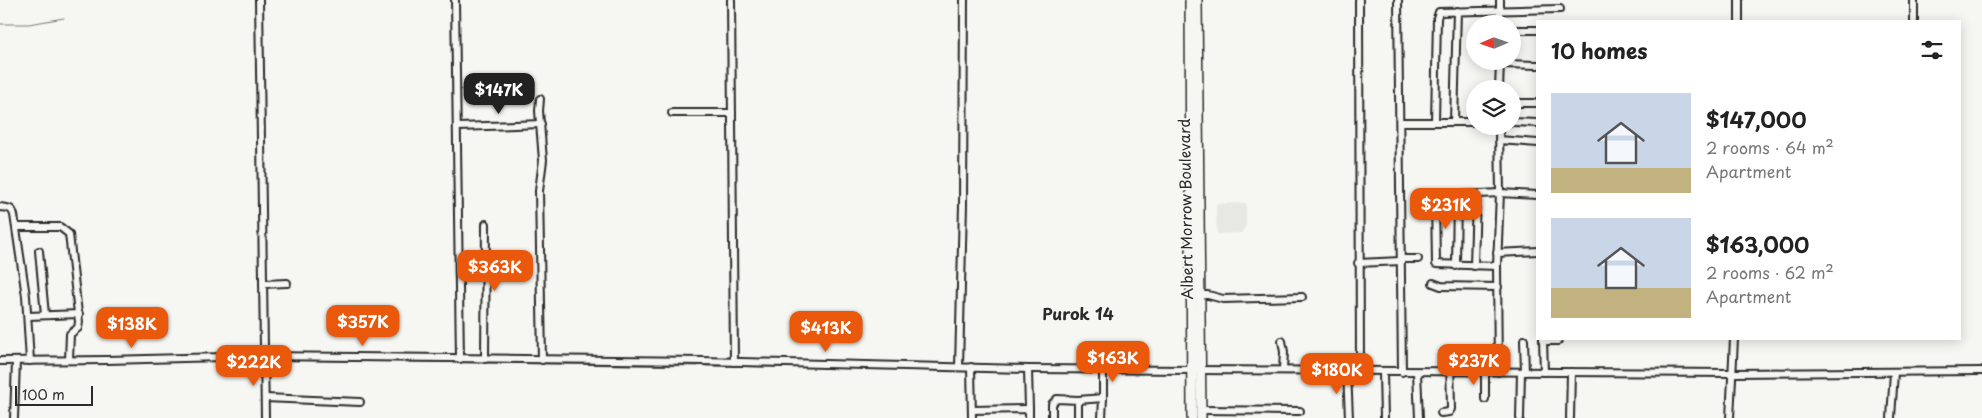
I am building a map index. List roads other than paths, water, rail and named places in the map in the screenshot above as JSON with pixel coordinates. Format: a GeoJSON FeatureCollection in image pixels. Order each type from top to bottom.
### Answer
{"type":"FeatureCollection","features":[{"type":"Feature","properties":{"kind":"highway","name":"Albert Morrow Boulevard"},"geometry":{"type":"LineString","coordinates":[[1190,0],[1197,370],[1201,414]]}},
{"type":"Feature","properties":{"kind":"highway","name":"Albert Morrow Boulevard"},"geometry":{"type":"LineString","coordinates":[[1192,418],[1197,370],[1200,295],[1197,0]]}},
{"type":"Feature","properties":{"kind":"street"},"geometry":{"type":"LineString","coordinates":[[259,0],[265,418]]}},
{"type":"Feature","properties":{"kind":"street"},"geometry":{"type":"LineString","coordinates":[[455,0],[460,359]]}},
{"type":"Feature","properties":{"kind":"street"},"geometry":{"type":"LineString","coordinates":[[731,0],[734,362]]}},
{"type":"Feature","properties":{"kind":"street"},"geometry":{"type":"LineString","coordinates":[[958,367],[963,205],[964,0]]}},
{"type":"Feature","properties":{"kind":"street"},"geometry":{"type":"LineString","coordinates":[[1359,0],[1358,263],[1360,371]]}},
{"type":"Feature","properties":{"kind":"street"},"geometry":{"type":"LineString","coordinates":[[1398,0],[1402,372]]}},
{"type":"Feature","properties":{"kind":"street"},"geometry":{"type":"LineString","coordinates":[[1500,0],[1500,15]]}},
{"type":"Feature","properties":{"kind":"street"},"geometry":{"type":"LineString","coordinates":[[1739,0],[1739,20]]}},
{"type":"Feature","properties":{"kind":"street"},"geometry":{"type":"LineString","coordinates":[[1914,0],[1914,20]]}},
{"type":"Feature","properties":{"kind":"street"},"geometry":{"type":"LineString","coordinates":[[1435,122],[1438,14],[1441,11],[1560,9]]}},
{"type":"Feature","properties":{"kind":"street"},"geometry":{"type":"LineString","coordinates":[[1454,122],[1457,11]]}},
{"type":"Feature","properties":{"kind":"street"},"geometry":{"type":"LineString","coordinates":[[1521,30],[1536,30]]}},
{"type":"Feature","properties":{"kind":"street"},"geometry":{"type":"LineString","coordinates":[[1521,64],[1536,65]]}},
{"type":"Feature","properties":{"kind":"street"},"geometry":{"type":"LineString","coordinates":[[540,99],[539,111],[543,160],[539,207],[542,360]]}},
{"type":"Feature","properties":{"kind":"street"},"geometry":{"type":"LineString","coordinates":[[1521,103],[1536,102]]}},
{"type":"Feature","properties":{"kind":"street"},"geometry":{"type":"LineString","coordinates":[[672,113],[732,113]]}},
{"type":"Feature","properties":{"kind":"street"},"geometry":{"type":"LineString","coordinates":[[1400,122],[1466,122]]}},
{"type":"Feature","properties":{"kind":"street"},"geometry":{"type":"LineString","coordinates":[[1521,122],[1536,123]]}},
{"type":"Feature","properties":{"kind":"street"},"geometry":{"type":"LineString","coordinates":[[458,128],[541,124]]}},
{"type":"Feature","properties":{"kind":"street"},"geometry":{"type":"LineString","coordinates":[[1498,372],[1497,253],[1500,193],[1499,135]]}},
{"type":"Feature","properties":{"kind":"street"},"geometry":{"type":"LineString","coordinates":[[1499,140],[1536,143]]}},
{"type":"Feature","properties":{"kind":"street"},"geometry":{"type":"LineString","coordinates":[[1497,266],[1438,265],[1435,261],[1435,199],[1437,197],[1457,195],[1500,193],[1536,195]]}},
{"type":"Feature","properties":{"kind":"street"},"geometry":{"type":"LineString","coordinates":[[1456,266],[1457,195]]}},
{"type":"Feature","properties":{"kind":"street"},"geometry":{"type":"LineString","coordinates":[[1474,266],[1476,195]]}},
{"type":"Feature","properties":{"kind":"street"},"geometry":{"type":"LineString","coordinates":[[0,207],[13,210],[17,227],[28,316],[30,361]]}},
{"type":"Feature","properties":{"kind":"street"},"geometry":{"type":"LineString","coordinates":[[485,359],[486,224]]}},
{"type":"Feature","properties":{"kind":"street"},"geometry":{"type":"LineString","coordinates":[[17,227],[56,226],[67,231],[72,248],[78,314],[78,328],[70,334],[69,360]]}},
{"type":"Feature","properties":{"kind":"street"},"geometry":{"type":"LineString","coordinates":[[39,250],[45,315]]}},
{"type":"Feature","properties":{"kind":"street"},"geometry":{"type":"LineString","coordinates":[[1497,253],[1536,251]]}},
{"type":"Feature","properties":{"kind":"street"},"geometry":{"type":"LineString","coordinates":[[1358,263],[1418,259]]}},
{"type":"Feature","properties":{"kind":"street"},"geometry":{"type":"LineString","coordinates":[[263,284],[288,283]]}},
{"type":"Feature","properties":{"kind":"street"},"geometry":{"type":"LineString","coordinates":[[1433,283],[1441,286],[1498,287]]}},
{"type":"Feature","properties":{"kind":"street"},"geometry":{"type":"LineString","coordinates":[[1200,295],[1223,299],[1302,297]]}},
{"type":"Feature","properties":{"kind":"street"},"geometry":{"type":"LineString","coordinates":[[28,316],[78,314]]}},
{"type":"Feature","properties":{"kind":"street"},"geometry":{"type":"LineString","coordinates":[[1520,418],[1524,340]]}},
{"type":"Feature","properties":{"kind":"street"},"geometry":{"type":"LineString","coordinates":[[1544,372],[1544,340],[1558,341]]}},
{"type":"Feature","properties":{"kind":"street"},"geometry":{"type":"LineString","coordinates":[[1730,418],[1734,373],[1734,340]]}},
{"type":"Feature","properties":{"kind":"street"},"geometry":{"type":"LineString","coordinates":[[1282,341],[1284,352],[1283,369]]}},
{"type":"Feature","properties":{"kind":"street"},"geometry":{"type":"LineString","coordinates":[[0,361],[264,356],[734,362],[1028,369],[1283,369],[1383,372],[1982,372]]}},
{"type":"Feature","properties":{"kind":"street"},"geometry":{"type":"LineString","coordinates":[[1440,413],[1449,412],[1451,409],[1450,359]]}},
{"type":"Feature","properties":{"kind":"street"},"geometry":{"type":"LineString","coordinates":[[14,418],[16,361]]}},
{"type":"Feature","properties":{"kind":"street"},"geometry":{"type":"LineString","coordinates":[[970,367],[972,418]]}},
{"type":"Feature","properties":{"kind":"street"},"geometry":{"type":"LineString","coordinates":[[1102,418],[1103,368]]}},
{"type":"Feature","properties":{"kind":"street"},"geometry":{"type":"LineString","coordinates":[[1028,369],[1029,418]]}},
{"type":"Feature","properties":{"kind":"street"},"geometry":{"type":"LineString","coordinates":[[1347,371],[1349,418]]}},
{"type":"Feature","properties":{"kind":"street"},"geometry":{"type":"LineString","coordinates":[[1383,372],[1384,418]]}},
{"type":"Feature","properties":{"kind":"street"},"geometry":{"type":"LineString","coordinates":[[1417,372],[1419,418]]}},
{"type":"Feature","properties":{"kind":"street"},"geometry":{"type":"LineString","coordinates":[[1485,372],[1485,399]]}},
{"type":"Feature","properties":{"kind":"street"},"geometry":{"type":"LineString","coordinates":[[1570,418],[1571,372]]}},
{"type":"Feature","properties":{"kind":"street"},"geometry":{"type":"LineString","coordinates":[[1891,418],[1894,372]]}},
{"type":"Feature","properties":{"kind":"street"},"geometry":{"type":"LineString","coordinates":[[265,398],[360,402]]}},
{"type":"Feature","properties":{"kind":"street"},"geometry":{"type":"LineString","coordinates":[[1052,418],[1053,402],[1057,400],[1103,398]]}},
{"type":"Feature","properties":{"kind":"street"},"geometry":{"type":"LineString","coordinates":[[1078,400],[1078,418]]}},
{"type":"Feature","properties":{"kind":"street"},"geometry":{"type":"LineString","coordinates":[[972,410],[1029,409]]}},
{"type":"Feature","properties":{"kind":"street"},"geometry":{"type":"LineString","coordinates":[[1201,414],[1300,410]]}},
{"type":"Feature","properties":{"kind":"waterway"},"geometry":{"type":"LineString","coordinates":[[0,24],[29,24],[64,18]]}},
{"type":"Feature","properties":{"kind":"waterway"},"geometry":{"type":"LineString","coordinates":[[261,360],[261,418]]}},
{"type":"Feature","properties":{"kind":"waterway"},"geometry":{"type":"LineString","coordinates":[[270,360],[698,366]]}},
{"type":"Feature","properties":{"kind":"waterway"},"geometry":{"type":"LineString","coordinates":[[706,366],[844,368]]}},
{"type":"Feature","properties":{"kind":"waterway"},"geometry":{"type":"LineString","coordinates":[[859,368],[886,369]]}},
{"type":"Feature","properties":{"kind":"district","name":"Purok 14"},"geometry":{"type":"Point","coordinates":[1078,313]}}]}
